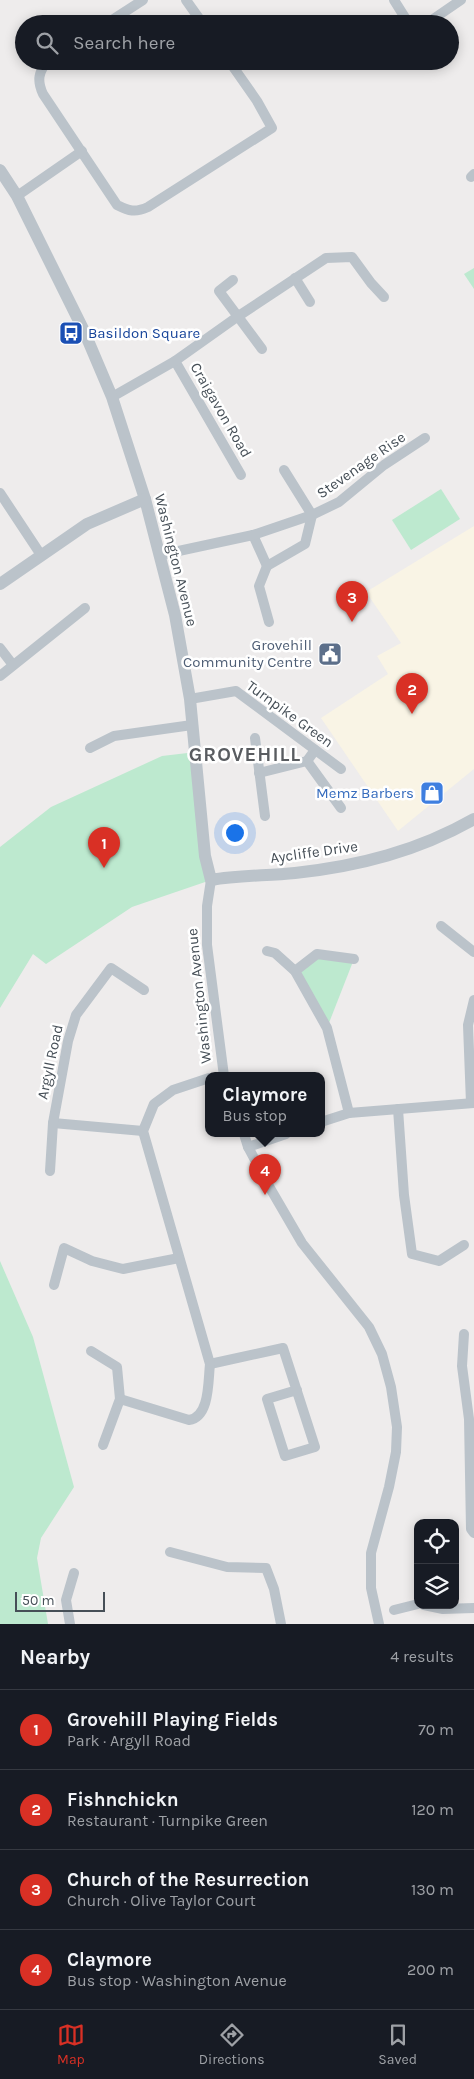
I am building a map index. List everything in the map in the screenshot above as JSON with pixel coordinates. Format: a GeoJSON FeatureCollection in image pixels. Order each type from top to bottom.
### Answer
{"type":"FeatureCollection","features":[{"type":"Feature","properties":{"kind":"street"},"geometry":{"type":"LineString","coordinates":[[120,15],[143,0]]}},
{"type":"Feature","properties":{"kind":"street"},"geometry":{"type":"LineString","coordinates":[[186,0],[197,15]]}},
{"type":"Feature","properties":{"kind":"street"},"geometry":{"type":"LineString","coordinates":[[394,0],[403,15]]}},
{"type":"Feature","properties":{"kind":"street"},"geometry":{"type":"LineString","coordinates":[[439,15],[461,0]]}},
{"type":"Feature","properties":{"kind":"street"},"geometry":{"type":"LineString","coordinates":[[42,70],[39,75],[39,84],[43,94],[117,205],[128,211],[138,212],[272,128],[257,101],[235,70]]}},
{"type":"Feature","properties":{"kind":"street"},"geometry":{"type":"LineString","coordinates":[[17,196],[82,151]]}},
{"type":"Feature","properties":{"kind":"street","name":"Washington Avenue"},"geometry":{"type":"LineString","coordinates":[[0,170],[17,196],[84,331],[112,397],[145,499],[175,615],[190,699],[205,856],[210,880],[207,906],[207,945],[220,1072]]}},
{"type":"Feature","properties":{"kind":"street","name":"Craigavon Road"},"geometry":{"type":"LineString","coordinates":[[112,397],[175,361],[326,258],[352,257],[384,297]]}},
{"type":"Feature","properties":{"kind":"street"},"geometry":{"type":"LineString","coordinates":[[295,278],[310,302]]}},
{"type":"Feature","properties":{"kind":"street"},"geometry":{"type":"LineString","coordinates":[[233,280],[219,291],[262,349]]}},
{"type":"Feature","properties":{"kind":"street","name":"Craigavon Road"},"geometry":{"type":"LineString","coordinates":[[175,361],[241,475]]}},
{"type":"Feature","properties":{"kind":"street","name":"Stevenage Rise"},"geometry":{"type":"LineString","coordinates":[[160,555],[253,535],[312,515],[339,502],[384,465],[425,438]]}},
{"type":"Feature","properties":{"kind":"street","name":"Stevenage Rise"},"geometry":{"type":"LineString","coordinates":[[268,566],[306,544],[312,515],[284,470]]}},
{"type":"Feature","properties":{"kind":"street"},"geometry":{"type":"LineString","coordinates":[[0,493],[41,555]]}},
{"type":"Feature","properties":{"kind":"street"},"geometry":{"type":"LineString","coordinates":[[0,584],[86,524],[145,499]]}},
{"type":"Feature","properties":{"kind":"street"},"geometry":{"type":"LineString","coordinates":[[253,535],[268,566],[259,586],[269,622]]}},
{"type":"Feature","properties":{"kind":"street"},"geometry":{"type":"LineString","coordinates":[[0,676],[85,608]]}},
{"type":"Feature","properties":{"kind":"street"},"geometry":{"type":"LineString","coordinates":[[0,648],[13,665]]}},
{"type":"Feature","properties":{"kind":"street","name":"Turnpike Green"},"geometry":{"type":"LineString","coordinates":[[190,699],[236,691],[341,770]]}},
{"type":"Feature","properties":{"kind":"street"},"geometry":{"type":"LineString","coordinates":[[90,748],[114,736],[192,725]]}},
{"type":"Feature","properties":{"kind":"street"},"geometry":{"type":"LineString","coordinates":[[254,738],[265,816]]}},
{"type":"Feature","properties":{"kind":"street"},"geometry":{"type":"LineString","coordinates":[[259,773],[307,761],[315,750]]}},
{"type":"Feature","properties":{"kind":"street"},"geometry":{"type":"LineString","coordinates":[[307,761],[341,808]]}},
{"type":"Feature","properties":{"kind":"street","name":"Aycliffe Drive"},"geometry":{"type":"LineString","coordinates":[[210,880],[230,876],[276,875],[345,867],[405,851],[459,828],[474,819]]}},
{"type":"Feature","properties":{"kind":"street"},"geometry":{"type":"LineString","coordinates":[[441,926],[474,952]]}},
{"type":"Feature","properties":{"kind":"street"},"geometry":{"type":"LineString","coordinates":[[267,951],[275,953],[294,971],[327,1028],[349,1112]]}},
{"type":"Feature","properties":{"kind":"street"},"geometry":{"type":"LineString","coordinates":[[294,971],[317,954],[354,959]]}},
{"type":"Feature","properties":{"kind":"street","name":"Argyll Road"},"geometry":{"type":"LineString","coordinates":[[50,1170],[53,1123],[68,1041],[76,1015],[111,968],[144,990]]}},
{"type":"Feature","properties":{"kind":"street"},"geometry":{"type":"LineString","coordinates":[[325,1121],[349,1112],[472,1103],[468,1025],[474,1000]]}},
{"type":"Feature","properties":{"kind":"street"},"geometry":{"type":"LineString","coordinates":[[120,1399],[189,1420],[196,1419],[201,1414],[205,1402],[210,1364],[143,1131],[154,1104],[173,1090],[205,1079]]}},
{"type":"Feature","properties":{"kind":"street"},"geometry":{"type":"LineString","coordinates":[[398,1109],[404,1195],[412,1254],[439,1261],[464,1245]]}},
{"type":"Feature","properties":{"kind":"street","name":"Argyll Road"},"geometry":{"type":"LineString","coordinates":[[53,1123],[143,1131]]}},
{"type":"Feature","properties":{"kind":"street"},"geometry":{"type":"LineString","coordinates":[[245,1137],[248,1147],[302,1243],[369,1327],[382,1354],[392,1387],[397,1427],[396,1452],[389,1487],[371,1552],[371,1588],[379,1624]]}},
{"type":"Feature","properties":{"kind":"street"},"geometry":{"type":"LineString","coordinates":[[248,1147],[277,1137]]}},
{"type":"Feature","properties":{"kind":"street"},"geometry":{"type":"LineString","coordinates":[[54,1285],[64,1248],[92,1261],[123,1269],[179,1258]]}},
{"type":"Feature","properties":{"kind":"street"},"geometry":{"type":"LineString","coordinates":[[464,1334],[462,1366],[472,1419],[471,1529],[474,1533]]}},
{"type":"Feature","properties":{"kind":"street"},"geometry":{"type":"LineString","coordinates":[[210,1364],[283,1348],[297,1390],[315,1447],[285,1456],[267,1400],[297,1390]]}},
{"type":"Feature","properties":{"kind":"street"},"geometry":{"type":"LineString","coordinates":[[91,1351],[118,1367],[120,1399],[103,1445]]}},
{"type":"Feature","properties":{"kind":"street"},"geometry":{"type":"LineString","coordinates":[[170,1552],[227,1568],[266,1568],[274,1589],[281,1624]]}},
{"type":"Feature","properties":{"kind":"street"},"geometry":{"type":"LineString","coordinates":[[70,1624],[66,1600],[74,1573]]}},
{"type":"Feature","properties":{"kind":"street"},"geometry":{"type":"LineString","coordinates":[[394,1610],[414,1605]]}},
{"type":"Feature","properties":{"kind":"street"},"geometry":{"type":"LineString","coordinates":[[459,1608],[474,1608]]}},
{"type":"Feature","properties":{"kind":"shaded area"},"geometry":{"type":"Polygon","coordinates":[[[474,526],[474,769],[398,831],[321,718],[388,674],[377,656],[401,643],[366,592],[474,526]]]}},
{"type":"Feature","properties":{"kind":"green space"},"geometry":{"type":"Polygon","coordinates":[[[474,268],[474,289],[464,274],[474,268]]]}},
{"type":"Feature","properties":{"kind":"green space"},"geometry":{"type":"Polygon","coordinates":[[[441,489],[460,519],[411,550],[392,520],[441,489]]]}},
{"type":"Feature","properties":{"kind":"green space"},"geometry":{"type":"Polygon","coordinates":[[[196,752],[211,880],[132,907],[46,964],[33,954],[0,1008],[0,847],[51,807],[162,756],[196,752]]]}},
{"type":"Feature","properties":{"kind":"green space"},"geometry":{"type":"Polygon","coordinates":[[[317,954],[354,959],[327,1028],[295,971],[317,954]]]}},
{"type":"Feature","properties":{"kind":"green space"},"geometry":{"type":"Polygon","coordinates":[[[0,1261],[33,1337],[74,1487],[41,1538],[37,1558],[48,1624],[0,1624],[0,1261]]]}},
{"type":"Feature","properties":{"kind":"place","name":"Basildon Square"},"geometry":{"type":"Point","coordinates":[71,333]}},
{"type":"Feature","properties":{"kind":"place","name":"Church of the Resurrection"},"geometry":{"type":"Point","coordinates":[352,622]}},
{"type":"Feature","properties":{"kind":"place","name":"Grovehill Community Centre"},"geometry":{"type":"Point","coordinates":[330,654]}},
{"type":"Feature","properties":{"kind":"place","name":"Fishnchickn"},"geometry":{"type":"Point","coordinates":[412,714]}},
{"type":"Feature","properties":{"kind":"place","name":"Memz Barbers"},"geometry":{"type":"Point","coordinates":[432,793]}},
{"type":"Feature","properties":{"kind":"place","name":"Grovehill Playing Fields"},"geometry":{"type":"Point","coordinates":[104,868]}},
{"type":"Feature","properties":{"kind":"place","name":"Claymore"},"geometry":{"type":"Point","coordinates":[265,1195]}},
{"type":"Feature","properties":{"kind":"district","name":"GROVEHILL"},"geometry":{"type":"Point","coordinates":[245,754]}}]}
